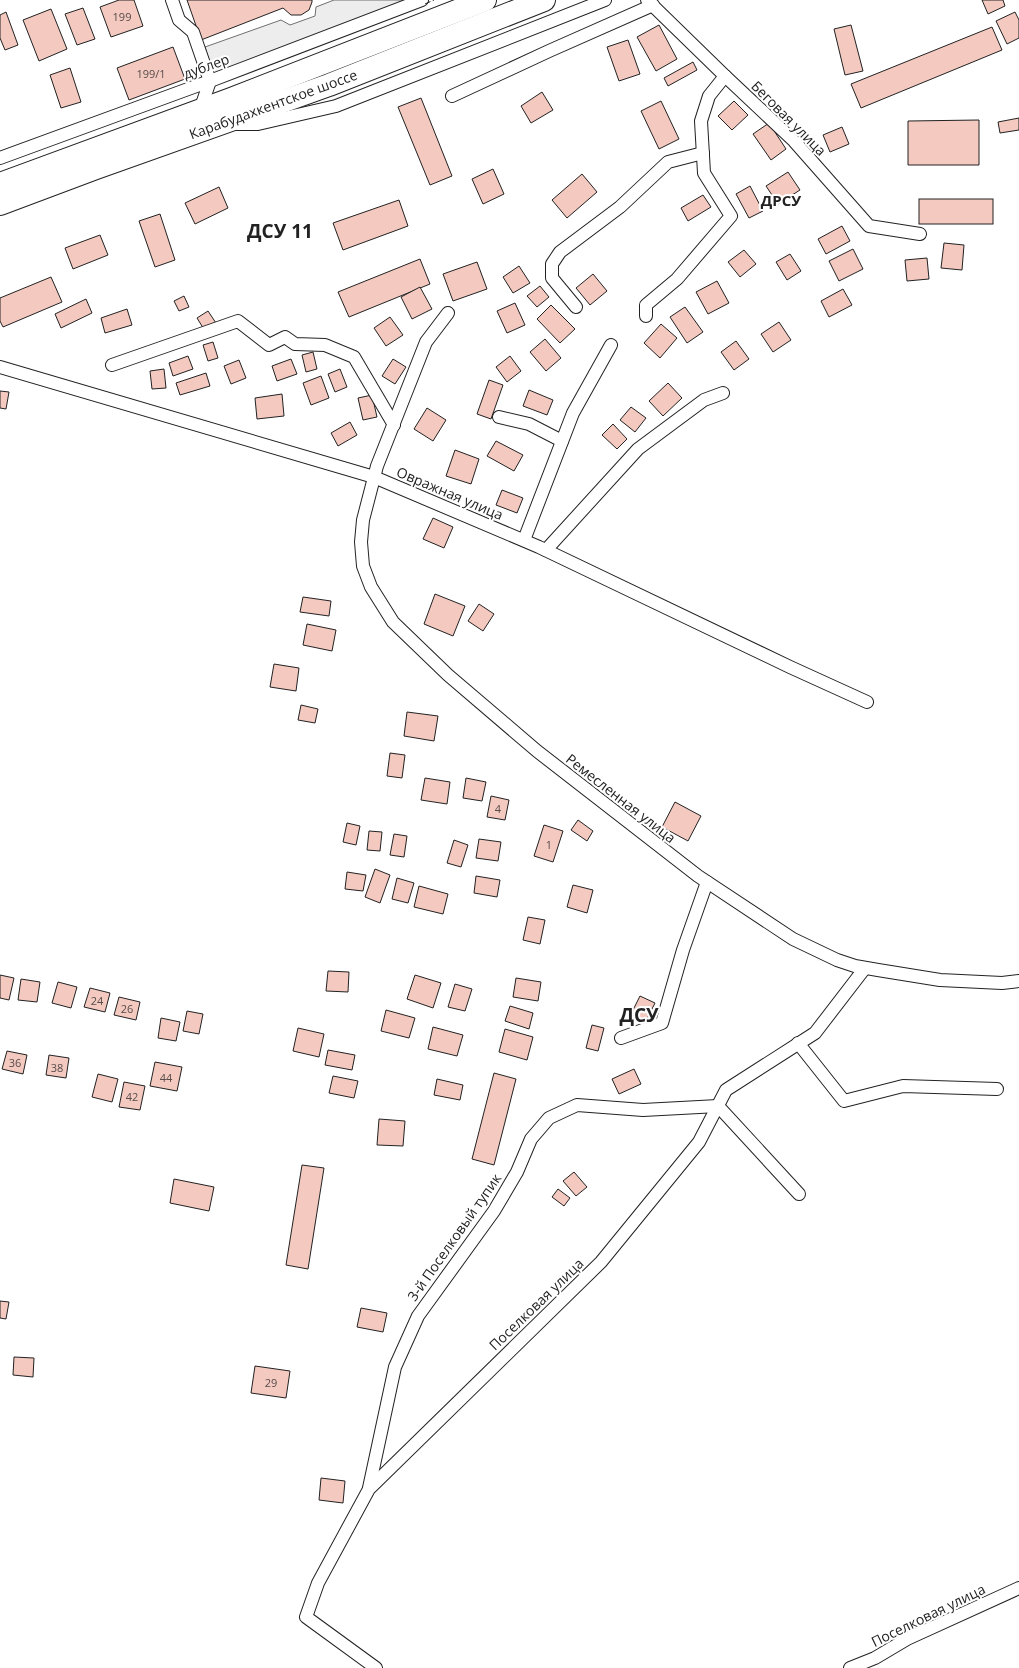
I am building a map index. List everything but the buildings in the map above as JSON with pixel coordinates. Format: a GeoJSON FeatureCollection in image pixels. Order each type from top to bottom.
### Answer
{"type":"FeatureCollection","features":[{"type":"Feature","properties":{"kind":"highway","name":"Карабудахкентское шоссе"},"geometry":{"type":"LineString","coordinates":[[0,204],[485,0]]}},
{"type":"Feature","properties":{"kind":"highway","name":"Карабудахкентское шоссе"},"geometry":{"type":"LineString","coordinates":[[0,184],[208,118],[329,85],[544,0]]}},
{"type":"Feature","properties":{"kind":"street"},"geometry":{"type":"LineString","coordinates":[[172,0],[179,20],[194,32],[210,81],[208,118],[258,124],[336,106],[605,0]]}},
{"type":"Feature","properties":{"kind":"street","name":"дублер"},"geometry":{"type":"LineString","coordinates":[[0,158],[210,81],[422,0]]}},
{"type":"Feature","properties":{"kind":"street"},"geometry":{"type":"LineString","coordinates":[[452,96],[650,3]]}},
{"type":"Feature","properties":{"kind":"street","name":"Беговая улица"},"geometry":{"type":"LineString","coordinates":[[650,3],[794,141],[869,226],[920,234]]}},
{"type":"Feature","properties":{"kind":"street"},"geometry":{"type":"LineString","coordinates":[[646,316],[646,305],[677,279],[731,216],[704,174],[701,121],[709,96],[725,76]]}},
{"type":"Feature","properties":{"kind":"street"},"geometry":{"type":"LineString","coordinates":[[576,307],[552,278],[552,264],[560,252],[620,206],[668,162],[703,153]]}},
{"type":"Feature","properties":{"kind":"street","name":"Ремесленная улица"},"geometry":{"type":"LineString","coordinates":[[448,313],[426,342],[376,471],[363,520],[361,542],[363,566],[371,587],[393,622],[448,675],[537,752],[707,882],[793,939],[837,960],[865,968],[940,980],[1002,983],[1019,981]]}},
{"type":"Feature","properties":{"kind":"street"},"geometry":{"type":"LineString","coordinates":[[112,365],[238,321],[269,345],[285,337],[294,344],[325,345],[354,357],[394,424]]}},
{"type":"Feature","properties":{"kind":"street"},"geometry":{"type":"LineString","coordinates":[[524,540],[573,413],[611,345]]}},
{"type":"Feature","properties":{"kind":"street","name":"Овражная улица"},"geometry":{"type":"LineString","coordinates":[[0,367],[376,471],[867,702]]}},
{"type":"Feature","properties":{"kind":"street"},"geometry":{"type":"LineString","coordinates":[[546,550],[638,449],[704,400],[722,393]]}},
{"type":"Feature","properties":{"kind":"street"},"geometry":{"type":"LineString","coordinates":[[499,417],[529,424],[562,441]]}},
{"type":"Feature","properties":{"kind":"street"},"geometry":{"type":"LineString","coordinates":[[621,1038],[662,1023],[683,950],[707,882]]}},
{"type":"Feature","properties":{"kind":"street","name":"Поселковая улица"},"geometry":{"type":"LineString","coordinates":[[376,1668],[306,1617],[318,1583],[369,1489],[601,1262],[699,1142],[726,1090],[815,1033],[865,968]]}},
{"type":"Feature","properties":{"kind":"street"},"geometry":{"type":"LineString","coordinates":[[798,1044],[844,1101],[903,1086],[997,1089]]}},
{"type":"Feature","properties":{"kind":"street","name":"3-й Поселковый тупик"},"geometry":{"type":"LineString","coordinates":[[369,1489],[395,1367],[418,1316],[494,1210],[516,1172],[531,1139],[549,1118],[578,1104],[643,1110],[718,1106]]}},
{"type":"Feature","properties":{"kind":"street"},"geometry":{"type":"LineString","coordinates":[[718,1106],[799,1194]]}},
{"type":"Feature","properties":{"kind":"street","name":"Поселковая улица"},"geometry":{"type":"LineString","coordinates":[[850,1668],[874,1658],[907,1639],[1019,1588]]}},
{"type":"Feature","properties":{"kind":"shaded area"},"geometry":{"type":"Polygon","coordinates":[[[334,0],[408,0],[213,74],[205,47],[281,20],[290,25],[315,16],[316,7],[334,0]]]}},
{"type":"Feature","properties":{"kind":"fence"},"geometry":{"type":"LineString","coordinates":[[425,4],[434,0]]}},
{"type":"Feature","properties":{"kind":"district","name":"ДРСУ"},"geometry":{"type":"Point","coordinates":[781,200]}},
{"type":"Feature","properties":{"kind":"district","name":"ДСУ 11"},"geometry":{"type":"Point","coordinates":[280,231]}},
{"type":"Feature","properties":{"kind":"district","name":"ДСУ"},"geometry":{"type":"Point","coordinates":[639,1015]}}]}
